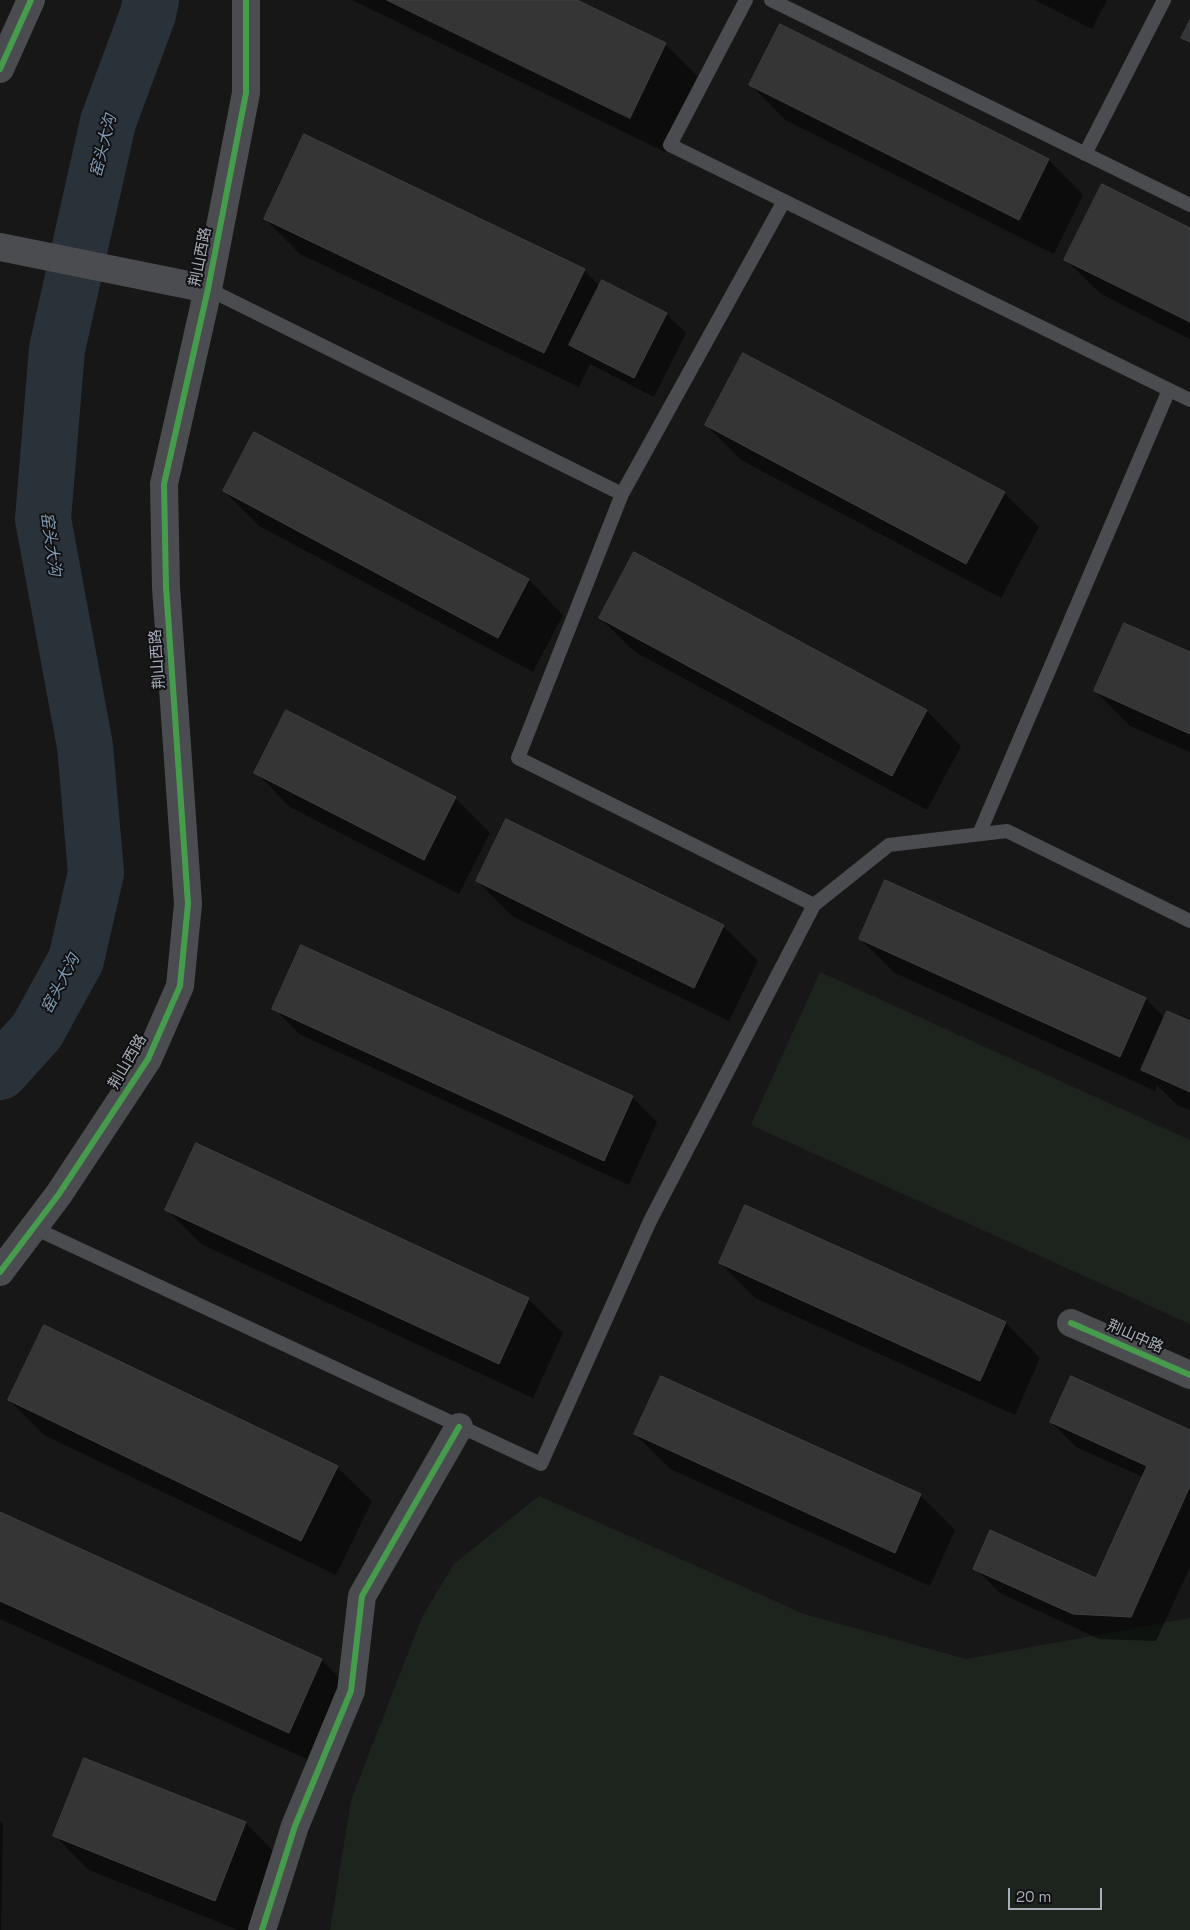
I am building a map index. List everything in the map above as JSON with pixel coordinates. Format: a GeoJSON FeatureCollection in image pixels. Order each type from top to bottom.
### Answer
{"type":"FeatureCollection","features":[{"type":"Feature","properties":{"kind":"street"},"geometry":{"type":"LineString","coordinates":[[0,69],[31,0]]}},
{"type":"Feature","properties":{"kind":"street","name":"荆山西路"},"geometry":{"type":"LineString","coordinates":[[0,1272],[59,1194],[148,1059],[180,986],[188,904],[166,587],[164,484],[208,289],[246,93],[246,0]]}},
{"type":"Feature","properties":{"kind":"street"},"geometry":{"type":"LineString","coordinates":[[0,247],[208,289]]}},
{"type":"Feature","properties":{"kind":"street","name":"荆山中路"},"geometry":{"type":"LineString","coordinates":[[1071,1323],[1190,1375]]}},
{"type":"Feature","properties":{"kind":"street"},"geometry":{"type":"LineString","coordinates":[[262,1930],[295,1826],[351,1691],[362,1596],[459,1427]]}},
{"type":"Feature","properties":{"kind":"lane"},"geometry":{"type":"LineString","coordinates":[[746,0],[670,145],[1190,400]]}},
{"type":"Feature","properties":{"kind":"lane"},"geometry":{"type":"LineString","coordinates":[[771,0],[1190,205]]}},
{"type":"Feature","properties":{"kind":"lane"},"geometry":{"type":"LineString","coordinates":[[1085,154],[1164,0]]}},
{"type":"Feature","properties":{"kind":"lane"},"geometry":{"type":"LineString","coordinates":[[784,202],[622,494],[518,758],[814,905]]}},
{"type":"Feature","properties":{"kind":"lane"},"geometry":{"type":"LineString","coordinates":[[208,289],[622,494]]}},
{"type":"Feature","properties":{"kind":"lane"},"geometry":{"type":"LineString","coordinates":[[980,834],[1169,390]]}},
{"type":"Feature","properties":{"kind":"lane"},"geometry":{"type":"LineString","coordinates":[[34,1228],[541,1464],[650,1221],[814,905],[890,845],[1007,831],[1190,921]]}},
{"type":"Feature","properties":{"kind":"shaded area"},"geometry":{"type":"Polygon","coordinates":[[[820,972],[1190,1140],[1190,1324],[751,1125],[820,972]]]}},
{"type":"Feature","properties":{"kind":"shaded area"},"geometry":{"type":"Polygon","coordinates":[[[539,1496],[804,1614],[966,1659],[1190,1618],[1190,1930],[330,1930],[351,1800],[422,1617],[454,1564],[539,1496]]]}},
{"type":"Feature","properties":{"kind":"building"},"geometry":{"type":"Polygon","coordinates":[[[387,0],[577,0],[666,43],[630,118],[387,0]]]}},
{"type":"Feature","properties":{"kind":"building"},"geometry":{"type":"Polygon","coordinates":[[[1190,20],[1190,42],[1181,38],[1190,20]]]}},
{"type":"Feature","properties":{"kind":"building"},"geometry":{"type":"Polygon","coordinates":[[[780,24],[1049,159],[1019,220],[749,85],[780,24]]]}},
{"type":"Feature","properties":{"kind":"building"},"geometry":{"type":"Polygon","coordinates":[[[304,134],[585,269],[544,353],[264,219],[304,134]]]}},
{"type":"Feature","properties":{"kind":"building"},"geometry":{"type":"Polygon","coordinates":[[[1102,184],[1190,228],[1190,322],[1064,260],[1102,184]]]}},
{"type":"Feature","properties":{"kind":"building"},"geometry":{"type":"Polygon","coordinates":[[[602,280],[667,313],[634,378],[569,345],[602,280]]]}},
{"type":"Feature","properties":{"kind":"building"},"geometry":{"type":"Polygon","coordinates":[[[743,353],[1005,492],[966,564],[705,425],[743,353]]]}},
{"type":"Feature","properties":{"kind":"building"},"geometry":{"type":"Polygon","coordinates":[[[254,432],[529,579],[498,638],[223,491],[254,432]]]}},
{"type":"Feature","properties":{"kind":"building"},"geometry":{"type":"Polygon","coordinates":[[[634,552],[927,710],[892,776],[599,618],[634,552]]]}},
{"type":"Feature","properties":{"kind":"building"},"geometry":{"type":"Polygon","coordinates":[[[1124,623],[1190,652],[1190,734],[1094,691],[1124,623]]]}},
{"type":"Feature","properties":{"kind":"building"},"geometry":{"type":"Polygon","coordinates":[[[286,710],[456,797],[424,860],[254,773],[286,710]]]}},
{"type":"Feature","properties":{"kind":"building"},"geometry":{"type":"Polygon","coordinates":[[[506,819],[724,925],[694,988],[476,881],[506,819]]]}},
{"type":"Feature","properties":{"kind":"building"},"geometry":{"type":"Polygon","coordinates":[[[885,880],[1146,998],[1120,1057],[859,939],[885,880]]]}},
{"type":"Feature","properties":{"kind":"building"},"geometry":{"type":"Polygon","coordinates":[[[301,945],[633,1096],[604,1161],[272,1009],[301,945]]]}},
{"type":"Feature","properties":{"kind":"building"},"geometry":{"type":"Polygon","coordinates":[[[1167,1011],[1190,1021],[1190,1092],[1141,1070],[1167,1011]]]}},
{"type":"Feature","properties":{"kind":"building"},"geometry":{"type":"Polygon","coordinates":[[[196,1143],[529,1298],[499,1364],[165,1210],[196,1143]]]}},
{"type":"Feature","properties":{"kind":"building"},"geometry":{"type":"Polygon","coordinates":[[[745,1205],[1006,1322],[980,1381],[719,1263],[745,1205]]]}},
{"type":"Feature","properties":{"kind":"building"},"geometry":{"type":"Polygon","coordinates":[[[44,1325],[338,1466],[301,1541],[8,1400],[44,1325]]]}},
{"type":"Feature","properties":{"kind":"building"},"geometry":{"type":"Polygon","coordinates":[[[661,1376],[921,1494],[895,1553],[634,1434],[661,1376]]]}},
{"type":"Feature","properties":{"kind":"building"},"geometry":{"type":"Polygon","coordinates":[[[1071,1376],[1190,1430],[1190,1486],[1131,1617],[1073,1614],[973,1569],[990,1530],[1096,1578],[1147,1466],[1050,1422],[1071,1376]]]}},
{"type":"Feature","properties":{"kind":"building"},"geometry":{"type":"Polygon","coordinates":[[[0,1512],[322,1659],[289,1733],[0,1601],[0,1512]]]}},
{"type":"Feature","properties":{"kind":"building"},"geometry":{"type":"Polygon","coordinates":[[[84,1758],[246,1822],[215,1901],[53,1836],[84,1758]]]}},
{"type":"Feature","properties":{"kind":"waterway","name":"窑头大沟"},"geometry":{"type":"LineString","coordinates":[[0,1072],[37,1031],[76,960],[96,873],[85,746],[43,519],[57,349],[108,122],[148,14],[151,0]]}},
{"type":"Feature","properties":{"kind":"cycle path"},"geometry":{"type":"LineString","coordinates":[[0,69],[31,0]]}},
{"type":"Feature","properties":{"kind":"cycle path"},"geometry":{"type":"LineString","coordinates":[[0,1272],[59,1194],[148,1059],[180,986],[188,904],[166,587],[164,484],[208,289],[246,93],[246,0]]}},
{"type":"Feature","properties":{"kind":"cycle path"},"geometry":{"type":"LineString","coordinates":[[1071,1323],[1190,1375]]}},
{"type":"Feature","properties":{"kind":"cycle path"},"geometry":{"type":"LineString","coordinates":[[262,1930],[295,1826],[351,1691],[362,1596],[459,1427]]}}]}
